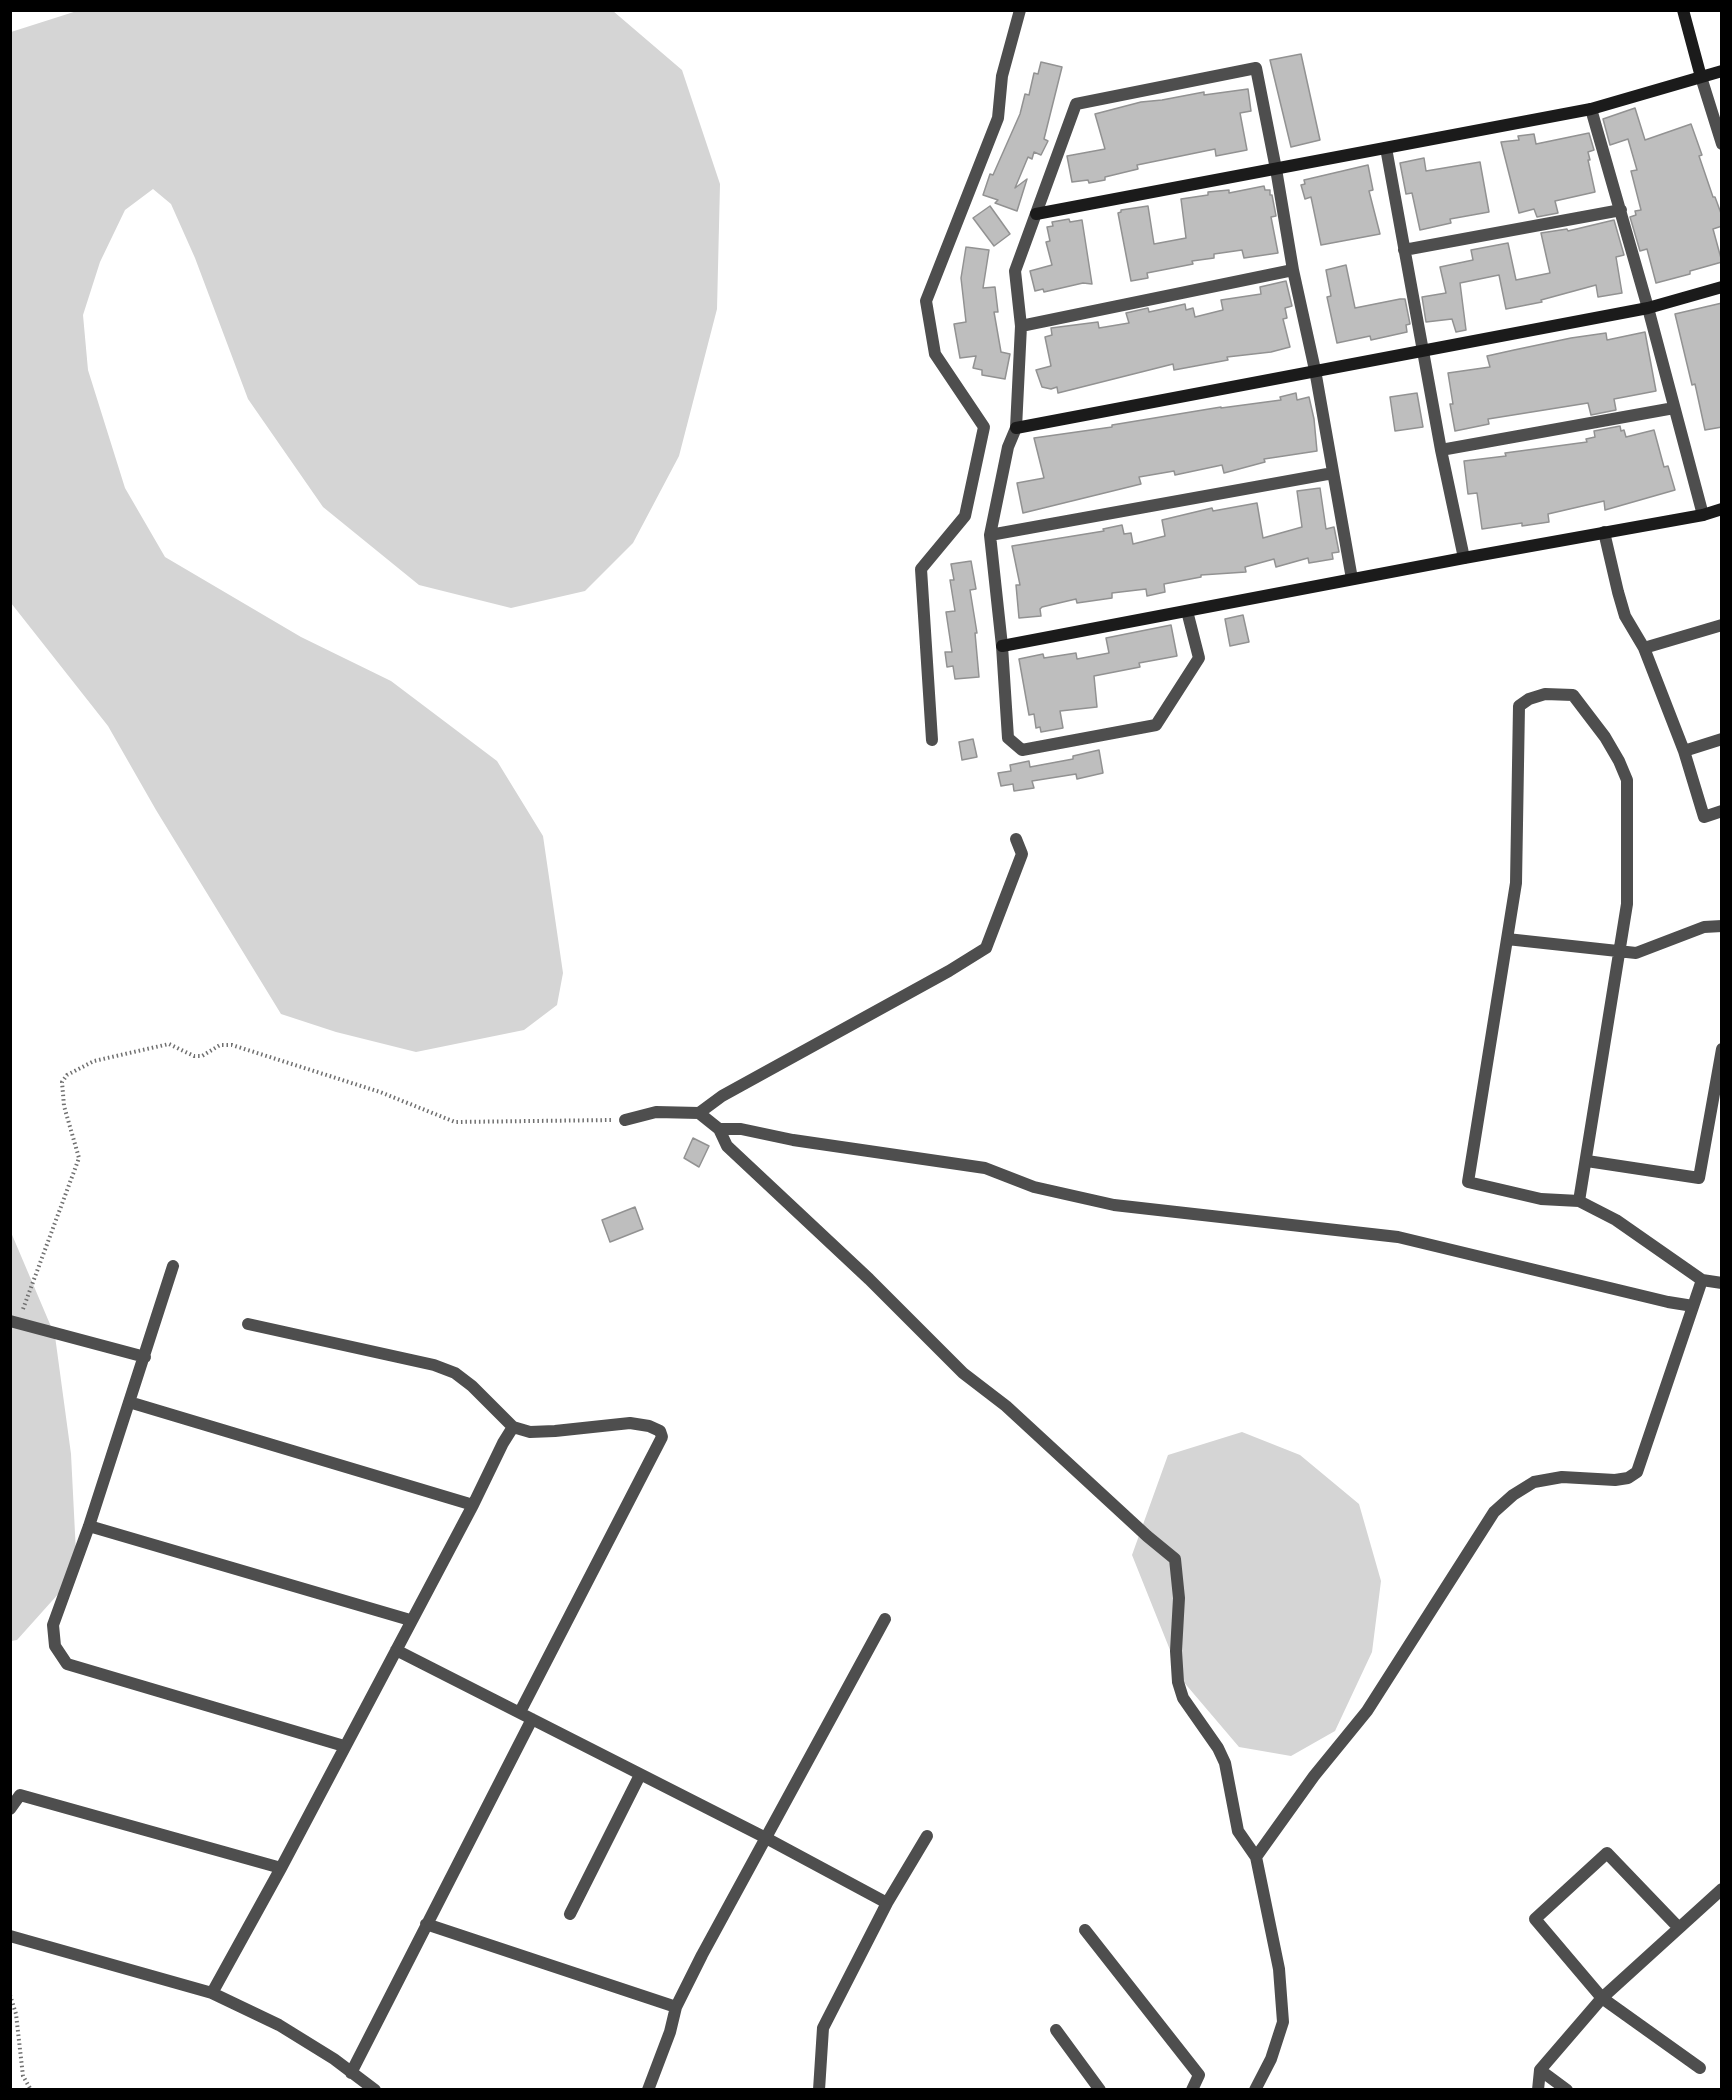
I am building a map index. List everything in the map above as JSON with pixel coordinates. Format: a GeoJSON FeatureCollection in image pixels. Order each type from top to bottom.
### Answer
{"type":"FeatureCollection","features":[{"type":"Feature","properties":{"kind":"street"},"geometry":{"type":"LineString","coordinates":[[932,740],[921,569],[965,516],[984,428],[935,354],[926,301],[998,118],[1002,76],[1020,10]]}},
{"type":"Feature","properties":{"kind":"street"},"geometry":{"type":"LineString","coordinates":[[1683,10],[1722,144]]}},
{"type":"Feature","properties":{"kind":"street"},"geometry":{"type":"LineString","coordinates":[[1187,611],[1199,658],[1156,725],[1022,750],[1008,738],[1002,646],[990,536],[1008,447],[1016,428],[1021,326],[1015,271],[1076,104],[1256,68],[1293,270],[1315,370],[1352,579]]}},
{"type":"Feature","properties":{"kind":"street"},"geometry":{"type":"LineString","coordinates":[[1036,214],[1591,109],[1722,71]]}},
{"type":"Feature","properties":{"kind":"street"},"geometry":{"type":"LineString","coordinates":[[1591,109],[1621,210],[1704,515]]}},
{"type":"Feature","properties":{"kind":"street"},"geometry":{"type":"LineString","coordinates":[[1386,148],[1441,450],[1464,558]]}},
{"type":"Feature","properties":{"kind":"street"},"geometry":{"type":"LineString","coordinates":[[1404,249],[1621,210]]}},
{"type":"Feature","properties":{"kind":"street"},"geometry":{"type":"LineString","coordinates":[[1021,326],[1293,270]]}},
{"type":"Feature","properties":{"kind":"street"},"geometry":{"type":"LineString","coordinates":[[1016,428],[1648,308],[1722,287]]}},
{"type":"Feature","properties":{"kind":"street"},"geometry":{"type":"LineString","coordinates":[[1441,450],[1674,408]]}},
{"type":"Feature","properties":{"kind":"street"},"geometry":{"type":"LineString","coordinates":[[990,536],[1333,473]]}},
{"type":"Feature","properties":{"kind":"street"},"geometry":{"type":"LineString","coordinates":[[1002,646],[1704,515],[1722,509]]}},
{"type":"Feature","properties":{"kind":"street"},"geometry":{"type":"LineString","coordinates":[[1604,532],[1625,616],[1644,648],[1684,751],[1704,817],[1722,811]]}},
{"type":"Feature","properties":{"kind":"street"},"geometry":{"type":"LineString","coordinates":[[1644,648],[1722,625]]}},
{"type":"Feature","properties":{"kind":"street"},"geometry":{"type":"LineString","coordinates":[[1579,1202],[1627,904],[1627,780],[1605,737],[1573,695],[1545,694],[1529,699],[1519,706],[1516,884],[1468,1182],[1541,1199],[1579,1202],[1616,1220],[1702,1280],[1722,1283]]}},
{"type":"Feature","properties":{"kind":"street"},"geometry":{"type":"LineString","coordinates":[[1684,751],[1722,739]]}},
{"type":"Feature","properties":{"kind":"street"},"geometry":{"type":"LineString","coordinates":[[699,1113],[722,1096],[949,971],[986,948],[1022,854],[1016,839]]}},
{"type":"Feature","properties":{"kind":"street"},"geometry":{"type":"LineString","coordinates":[[1507,939],[1636,953],[1704,927],[1722,926]]}},
{"type":"Feature","properties":{"kind":"street"},"geometry":{"type":"LineString","coordinates":[[1587,1161],[1699,1178],[1722,1049]]}},
{"type":"Feature","properties":{"kind":"street"},"geometry":{"type":"LineString","coordinates":[[625,1120],[656,1112],[699,1113],[719,1128],[727,1146],[869,1279],[963,1373],[1006,1406],[1175,1559],[1179,1598],[1176,1650],[1178,1682],[1184,1698],[1218,1748],[1225,1763],[1238,1831],[1256,1857],[1280,1969],[1283,2022],[1271,2059],[1254,2090]]}},
{"type":"Feature","properties":{"kind":"street"},"geometry":{"type":"LineString","coordinates":[[719,1128],[741,1129],[793,1140],[985,1168],[1034,1187],[1114,1205],[1398,1237],[1693,1306]]}},
{"type":"Feature","properties":{"kind":"street"},"geometry":{"type":"LineString","coordinates":[[173,1266],[145,1357],[52,1625],[55,1646],[67,1664],[344,1746]]}},
{"type":"Feature","properties":{"kind":"street"},"geometry":{"type":"LineString","coordinates":[[1256,1857],[1314,1776],[1367,1711],[1494,1512],[1514,1494],[1534,1482],[1562,1477],[1615,1480],[1628,1478],[1636,1472],[1702,1280]]}},
{"type":"Feature","properties":{"kind":"street"},"geometry":{"type":"LineString","coordinates":[[14,1322],[145,1357]]}},
{"type":"Feature","properties":{"kind":"street"},"geometry":{"type":"LineString","coordinates":[[248,1324],[434,1365],[455,1373],[472,1386],[513,1427],[530,1432],[630,1424],[650,1426],[660,1431],[662,1437],[520,1712]]}},
{"type":"Feature","properties":{"kind":"street"},"geometry":{"type":"LineString","coordinates":[[129,1401],[473,1505]]}},
{"type":"Feature","properties":{"kind":"street"},"geometry":{"type":"LineString","coordinates":[[212,1993],[281,1868],[513,1427]]}},
{"type":"Feature","properties":{"kind":"street"},"geometry":{"type":"LineString","coordinates":[[88,1526],[410,1620]]}},
{"type":"Feature","properties":{"kind":"street"},"geometry":{"type":"LineString","coordinates":[[648,2090],[670,2032],[676,2007],[885,1618]]}},
{"type":"Feature","properties":{"kind":"street"},"geometry":{"type":"LineString","coordinates":[[396,1650],[766,1838],[888,1903]]}},
{"type":"Feature","properties":{"kind":"street"},"geometry":{"type":"LineString","coordinates":[[351,2073],[532,1719]]}},
{"type":"Feature","properties":{"kind":"street"},"geometry":{"type":"LineString","coordinates":[[570,1914],[640,1775]]}},
{"type":"Feature","properties":{"kind":"street"},"geometry":{"type":"LineString","coordinates":[[10,1809],[20,1795],[281,1868]]}},
{"type":"Feature","properties":{"kind":"street"},"geometry":{"type":"LineString","coordinates":[[819,2090],[823,2028],[888,1903],[927,1836]]}},
{"type":"Feature","properties":{"kind":"street"},"geometry":{"type":"LineString","coordinates":[[1679,1928],[1608,1853],[1535,1918],[1602,1998],[1700,2068]]}},
{"type":"Feature","properties":{"kind":"street"},"geometry":{"type":"LineString","coordinates":[[1538,2090],[1540,2070],[1602,1998],[1722,1889]]}},
{"type":"Feature","properties":{"kind":"street"},"geometry":{"type":"LineString","coordinates":[[426,1924],[676,2007]]}},
{"type":"Feature","properties":{"kind":"street"},"geometry":{"type":"LineString","coordinates":[[1085,1930],[1199,2075],[1191,2090]]}},
{"type":"Feature","properties":{"kind":"street"},"geometry":{"type":"LineString","coordinates":[[10,1936],[212,1993],[279,2025],[334,2059],[375,2090]]}},
{"type":"Feature","properties":{"kind":"street"},"geometry":{"type":"LineString","coordinates":[[1056,2030],[1100,2090]]}},
{"type":"Feature","properties":{"kind":"street"},"geometry":{"type":"LineString","coordinates":[[1540,2070],[1567,2090]]}},
{"type":"Feature","properties":{"kind":"path"},"geometry":{"type":"LineString","coordinates":[[14,1322],[79,1158],[64,1106],[62,1082],[67,1075],[94,1061],[169,1044],[195,1056],[202,1056],[220,1045],[232,1045],[380,1092],[455,1122],[625,1120]]}},
{"type":"Feature","properties":{"kind":"path"},"geometry":{"type":"LineString","coordinates":[[10,1995],[16,2014],[24,2076],[31,2090]]}},
{"type":"Feature","properties":{"kind":"shaded area"},"geometry":{"type":"Polygon","coordinates":[[[80,10],[613,11],[682,70],[720,184],[717,309],[679,456],[633,543],[585,591],[511,608],[419,585],[323,507],[248,399],[195,258],[171,204],[153,189],[125,210],[100,262],[83,315],[88,370],[125,488],[165,557],[301,637],[391,681],[497,761],[543,836],[563,973],[557,1005],[524,1030],[416,1052],[336,1032],[281,1014],[156,810],[108,726],[11,603],[11,32],[80,10]]]}},
{"type":"Feature","properties":{"kind":"shaded area"},"geometry":{"type":"Polygon","coordinates":[[[10,1230],[55,1336],[71,1454],[77,1573],[17,1640],[11,1641],[10,1230]]]}},
{"type":"Feature","properties":{"kind":"shaded area"},"geometry":{"type":"Polygon","coordinates":[[[1242,1432],[1300,1455],[1359,1504],[1381,1581],[1372,1652],[1335,1731],[1291,1756],[1239,1747],[1182,1680],[1132,1555],[1168,1455],[1242,1432]]]}},
{"type":"Feature","properties":{"kind":"building"},"geometry":{"type":"Polygon","coordinates":[[[1301,54],[1320,140],[1291,147],[1270,60],[1301,54]]]}},
{"type":"Feature","properties":{"kind":"building"},"geometry":{"type":"Polygon","coordinates":[[[1041,62],[1062,67],[1044,139],[1048,141],[1041,155],[1034,152],[1032,159],[1028,157],[1015,188],[1027,179],[1017,211],[995,203],[998,200],[983,195],[990,174],[993,175],[1020,114],[1025,94],[1029,95],[1034,73],[1038,74],[1041,62]]]}},
{"type":"Feature","properties":{"kind":"building"},"geometry":{"type":"Polygon","coordinates":[[[1248,89],[1251,111],[1240,113],[1247,150],[1216,156],[1215,149],[1137,165],[1138,169],[1105,177],[1105,180],[1089,183],[1088,180],[1072,182],[1067,156],[1105,149],[1095,114],[1141,102],[1204,92],[1204,95],[1248,89]]]}},
{"type":"Feature","properties":{"kind":"building"},"geometry":{"type":"Polygon","coordinates":[[[1635,108],[1645,140],[1691,124],[1702,155],[1699,156],[1722,216],[1722,226],[1713,229],[1722,262],[1656,283],[1647,249],[1640,251],[1630,217],[1636,215],[1635,211],[1641,210],[1631,171],[1637,170],[1628,139],[1610,145],[1603,119],[1635,108]]]}},
{"type":"Feature","properties":{"kind":"building"},"geometry":{"type":"Polygon","coordinates":[[[1589,133],[1594,150],[1588,152],[1590,160],[1588,160],[1595,192],[1555,201],[1558,213],[1537,217],[1534,209],[1519,213],[1501,142],[1519,140],[1518,136],[1534,134],[1536,144],[1589,133]]]}},
{"type":"Feature","properties":{"kind":"building"},"geometry":{"type":"Polygon","coordinates":[[[1424,158],[1426,171],[1480,162],[1489,212],[1450,219],[1451,223],[1420,230],[1412,193],[1406,194],[1400,163],[1424,158]]]}},
{"type":"Feature","properties":{"kind":"building"},"geometry":{"type":"Polygon","coordinates":[[[1368,165],[1373,190],[1369,191],[1380,234],[1321,245],[1311,197],[1305,199],[1301,185],[1305,184],[1304,180],[1368,165]]]}},
{"type":"Feature","properties":{"kind":"building"},"geometry":{"type":"Polygon","coordinates":[[[1264,186],[1265,190],[1270,190],[1270,195],[1272,195],[1276,216],[1271,217],[1278,253],[1244,258],[1242,250],[1214,254],[1214,258],[1192,261],[1193,264],[1147,273],[1148,278],[1131,281],[1118,213],[1121,210],[1148,206],[1154,244],[1186,238],[1181,199],[1208,195],[1208,192],[1229,190],[1229,193],[1264,186]]]}},
{"type":"Feature","properties":{"kind":"building"},"geometry":{"type":"Polygon","coordinates":[[[990,206],[1010,234],[994,246],[973,218],[990,206]]]}},
{"type":"Feature","properties":{"kind":"building"},"geometry":{"type":"Polygon","coordinates":[[[1069,219],[1070,222],[1082,220],[1092,284],[1083,283],[1044,292],[1043,289],[1035,291],[1030,271],[1052,265],[1046,242],[1050,241],[1047,227],[1053,226],[1052,222],[1069,219]]]}},
{"type":"Feature","properties":{"kind":"building"},"geometry":{"type":"Polygon","coordinates":[[[1614,220],[1624,255],[1616,257],[1622,293],[1598,297],[1596,285],[1541,300],[1542,302],[1506,309],[1499,275],[1460,283],[1466,330],[1456,332],[1452,319],[1426,322],[1422,297],[1446,293],[1440,267],[1473,260],[1471,250],[1508,243],[1516,280],[1550,273],[1541,233],[1567,229],[1568,231],[1614,220]]]}},
{"type":"Feature","properties":{"kind":"building"},"geometry":{"type":"Polygon","coordinates":[[[966,247],[989,250],[983,288],[995,287],[998,312],[994,312],[1001,352],[1010,354],[1005,379],[982,375],[982,370],[973,368],[976,356],[960,358],[954,324],[966,322],[961,278],[966,247]]]}},
{"type":"Feature","properties":{"kind":"building"},"geometry":{"type":"Polygon","coordinates":[[[1346,265],[1355,308],[1405,299],[1410,324],[1406,325],[1407,332],[1371,340],[1370,336],[1337,343],[1327,297],[1331,296],[1326,270],[1346,265]]]}},
{"type":"Feature","properties":{"kind":"building"},"geometry":{"type":"Polygon","coordinates":[[[1286,281],[1292,306],[1285,308],[1287,318],[1283,319],[1290,347],[1271,352],[1227,357],[1228,360],[1174,370],[1173,364],[1058,393],[1057,387],[1051,389],[1042,387],[1036,370],[1051,366],[1045,337],[1052,335],[1051,328],[1098,322],[1099,328],[1129,323],[1126,313],[1148,308],[1149,312],[1185,304],[1186,310],[1193,308],[1195,317],[1223,310],[1221,300],[1261,294],[1260,287],[1286,281]]]}},
{"type":"Feature","properties":{"kind":"building"},"geometry":{"type":"Polygon","coordinates":[[[1722,303],[1722,427],[1705,430],[1695,384],[1692,385],[1675,314],[1722,303]]]}},
{"type":"Feature","properties":{"kind":"building"},"geometry":{"type":"Polygon","coordinates":[[[1645,332],[1656,391],[1614,399],[1616,410],[1591,415],[1588,403],[1488,419],[1489,424],[1455,431],[1448,373],[1490,367],[1487,356],[1571,338],[1606,333],[1607,340],[1645,332]]]}},
{"type":"Feature","properties":{"kind":"building"},"geometry":{"type":"Polygon","coordinates":[[[1296,393],[1297,400],[1309,397],[1317,451],[1264,459],[1265,462],[1224,473],[1222,465],[1175,475],[1174,471],[1139,477],[1141,484],[1023,513],[1017,483],[1044,478],[1034,438],[1112,427],[1112,425],[1221,407],[1281,400],[1280,397],[1296,393]]]}},
{"type":"Feature","properties":{"kind":"building"},"geometry":{"type":"Polygon","coordinates":[[[1417,393],[1423,427],[1395,431],[1390,397],[1417,393]]]}},
{"type":"Feature","properties":{"kind":"building"},"geometry":{"type":"Polygon","coordinates":[[[1620,426],[1626,437],[1654,430],[1664,467],[1668,466],[1675,490],[1605,510],[1604,501],[1548,514],[1549,522],[1522,526],[1522,523],[1482,529],[1477,493],[1468,494],[1464,461],[1587,442],[1586,439],[1595,437],[1594,431],[1620,426]]]}},
{"type":"Feature","properties":{"kind":"building"},"geometry":{"type":"Polygon","coordinates":[[[1320,488],[1326,529],[1334,527],[1339,552],[1332,553],[1333,559],[1309,563],[1308,558],[1276,567],[1274,559],[1245,567],[1246,572],[1201,575],[1201,577],[1164,584],[1165,592],[1147,596],[1146,589],[1112,593],[1112,598],[1077,603],[1076,599],[1042,607],[1041,616],[1019,618],[1016,585],[1020,585],[1012,546],[1104,531],[1103,529],[1122,525],[1124,534],[1131,533],[1133,544],[1165,536],[1162,520],[1212,508],[1213,511],[1257,503],[1263,538],[1302,527],[1297,491],[1320,488]]]}},
{"type":"Feature","properties":{"kind":"building"},"geometry":{"type":"Polygon","coordinates":[[[971,561],[976,589],[970,590],[977,633],[975,633],[979,677],[955,679],[953,666],[947,667],[945,652],[952,652],[946,612],[955,611],[950,580],[954,580],[951,564],[971,561]]]}},
{"type":"Feature","properties":{"kind":"building"},"geometry":{"type":"Polygon","coordinates":[[[1243,615],[1249,642],[1230,646],[1225,619],[1243,615]]]}},
{"type":"Feature","properties":{"kind":"building"},"geometry":{"type":"Polygon","coordinates":[[[1171,625],[1177,656],[1139,663],[1140,667],[1094,676],[1097,707],[1060,711],[1063,728],[1041,732],[1040,727],[1036,728],[1034,714],[1029,715],[1019,659],[1043,654],[1044,658],[1076,653],[1077,659],[1109,653],[1106,638],[1171,625]]]}},
{"type":"Feature","properties":{"kind":"building"},"geometry":{"type":"Polygon","coordinates":[[[973,739],[977,757],[962,760],[959,742],[973,739]]]}},
{"type":"Feature","properties":{"kind":"building"},"geometry":{"type":"Polygon","coordinates":[[[1099,750],[1103,773],[1077,779],[1076,774],[1032,781],[1034,788],[1014,791],[1013,784],[1001,786],[998,773],[1011,771],[1010,765],[1029,761],[1030,767],[1073,759],[1073,756],[1099,750]]]}},
{"type":"Feature","properties":{"kind":"building"},"geometry":{"type":"Polygon","coordinates":[[[693,1138],[709,1146],[699,1167],[684,1158],[693,1138]]]}},
{"type":"Feature","properties":{"kind":"building"},"geometry":{"type":"Polygon","coordinates":[[[635,1207],[643,1229],[610,1242],[602,1220],[635,1207]]]}}]}
